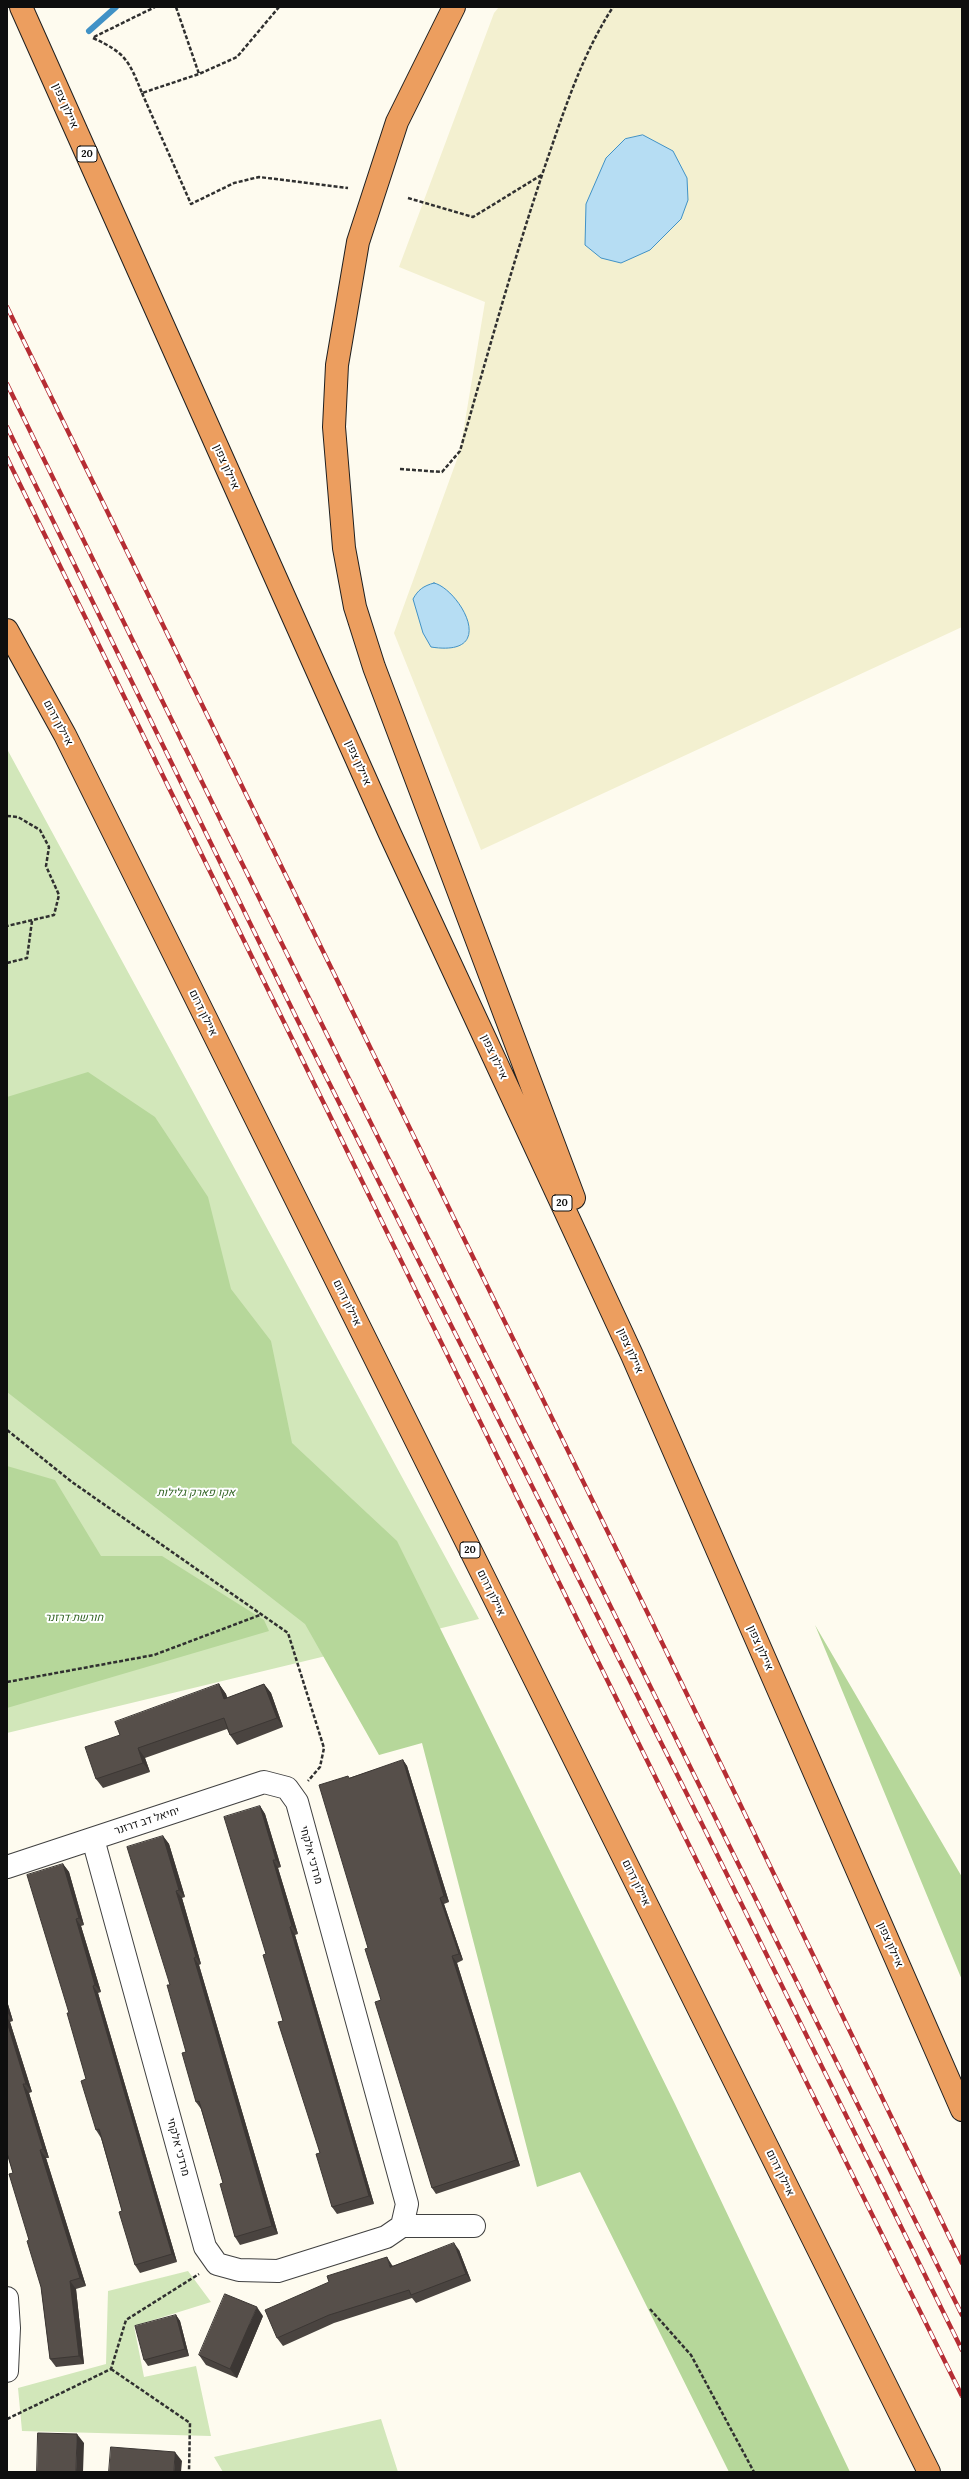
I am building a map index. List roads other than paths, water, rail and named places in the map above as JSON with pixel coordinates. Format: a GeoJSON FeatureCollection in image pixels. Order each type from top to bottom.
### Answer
{"type":"FeatureCollection","features":[{"type":"Feature","properties":{"kind":"highway","name":"איילון צפון"},"geometry":{"type":"LineString","coordinates":[[21,7],[390,834],[632,1355],[962,2110]]}},
{"type":"Feature","properties":{"kind":"highway"},"geometry":{"type":"LineString","coordinates":[[30,7],[152,302]]}},
{"type":"Feature","properties":{"kind":"highway"},"geometry":{"type":"LineString","coordinates":[[454,7],[397,122],[358,242],[337,365],[334,427],[344,548],[355,607],[374,667],[421,787],[632,1355]]}},
{"type":"Feature","properties":{"kind":"highway","name":"איילון דרום"},"geometry":{"type":"LineString","coordinates":[[7,630],[65,735],[929,2472]]}},
{"type":"Feature","properties":{"kind":"street","name":"יחיאל דב דרזנר"},"geometry":{"type":"LineString","coordinates":[[7,1867],[264,1782],[287,1788]]}},
{"type":"Feature","properties":{"kind":"street","name":"מרדכי אלקחי"},"geometry":{"type":"LineString","coordinates":[[93,1839],[205,2247],[216,2264],[239,2270],[278,2271],[386,2238],[402,2226],[407,2204],[297,1802],[287,1788]]}},
{"type":"Feature","properties":{"kind":"street"},"geometry":{"type":"LineString","coordinates":[[402,2226],[474,2226]]}},
{"type":"Feature","properties":{"kind":"street"},"geometry":{"type":"LineString","coordinates":[[7,2298],[10,2328],[7,2372]]}},
{"type":"Feature","properties":{"kind":"water"},"geometry":{"type":"Polygon","coordinates":[[[643,135],[673,151],[687,178],[688,200],[681,219],[650,250],[621,263],[601,258],[585,245],[586,204],[606,158],[625,139],[643,135]]]}},
{"type":"Feature","properties":{"kind":"water"},"geometry":{"type":"Polygon","coordinates":[[[434,583],[444,588],[454,597],[462,608],[468,621],[469,633],[464,642],[452,648],[431,647],[423,633],[413,599],[421,589],[434,583]]]}},
{"type":"Feature","properties":{"kind":"waterway"},"geometry":{"type":"LineString","coordinates":[[89,31],[116,7]]}},
{"type":"Feature","properties":{"kind":"railway"},"geometry":{"type":"LineString","coordinates":[[7,307],[652,1622],[962,2263]]}},
{"type":"Feature","properties":{"kind":"railway"},"geometry":{"type":"LineString","coordinates":[[7,384],[226,831],[962,2315]]}},
{"type":"Feature","properties":{"kind":"railway"},"geometry":{"type":"LineString","coordinates":[[7,427],[295,1015],[701,1822],[962,2350]]}},
{"type":"Feature","properties":{"kind":"railway"},"geometry":{"type":"LineString","coordinates":[[7,458],[574,1613],[962,2396]]}},
{"type":"Feature","properties":{"kind":"park label","name":"אקו פארק גלילות"},"geometry":{"type":"Point","coordinates":[196,1493]}},
{"type":"Feature","properties":{"kind":"park label","name":"חורשת דרזנר"},"geometry":{"type":"Point","coordinates":[74,1618]}}]}
